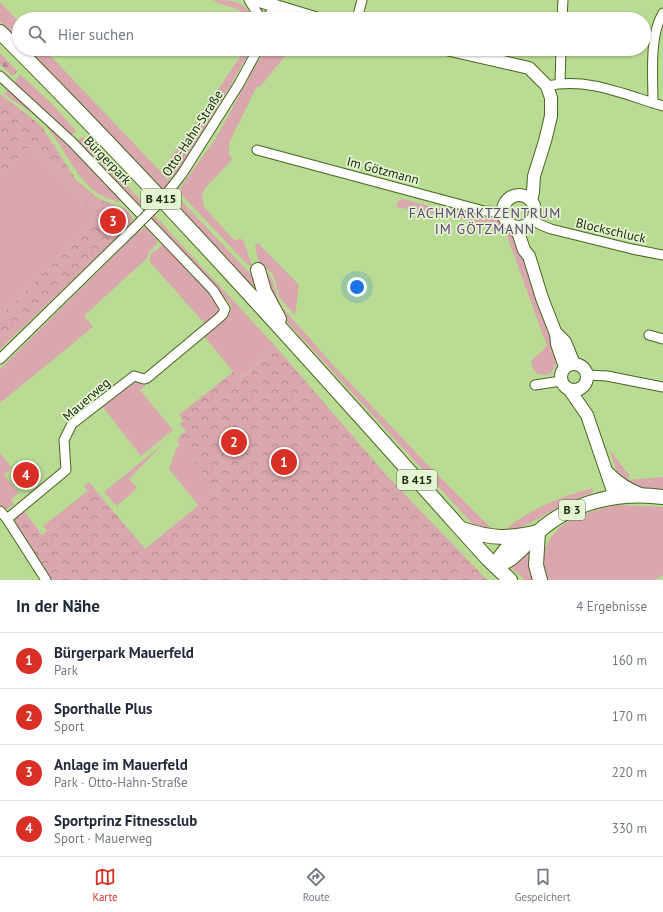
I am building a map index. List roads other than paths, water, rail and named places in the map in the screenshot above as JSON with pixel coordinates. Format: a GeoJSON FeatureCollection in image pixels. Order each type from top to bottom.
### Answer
{"type":"FeatureCollection","features":[{"type":"Feature","properties":{"kind":"main road","name":"B 415"},"geometry":{"type":"LineString","coordinates":[[0,32],[12,44]]}},
{"type":"Feature","properties":{"kind":"main road","name":"B 415"},"geometry":{"type":"LineString","coordinates":[[24,56],[103,137],[286,334],[460,528],[510,580]]}},
{"type":"Feature","properties":{"kind":"main road"},"geometry":{"type":"LineString","coordinates":[[258,270],[264,291],[286,334]]}},
{"type":"Feature","properties":{"kind":"main road","name":"B 3"},"geometry":{"type":"LineString","coordinates":[[495,566],[504,564],[538,532],[562,515],[586,503],[611,498],[644,495],[663,497]]}},
{"type":"Feature","properties":{"kind":"main road","name":"B 3"},"geometry":{"type":"LineString","coordinates":[[460,528],[483,536],[498,537],[520,536],[538,532]]}},
{"type":"Feature","properties":{"kind":"main road"},"geometry":{"type":"LineString","coordinates":[[538,532],[536,565],[540,580]]}},
{"type":"Feature","properties":{"kind":"main road"},"geometry":{"type":"LineString","coordinates":[[495,566],[499,557],[520,536]]}},
{"type":"Feature","properties":{"kind":"street"},"geometry":{"type":"LineString","coordinates":[[249,0],[257,12]]}},
{"type":"Feature","properties":{"kind":"street"},"geometry":{"type":"LineString","coordinates":[[256,0],[281,12]]}},
{"type":"Feature","properties":{"kind":"street"},"geometry":{"type":"LineString","coordinates":[[359,12],[362,0]]}},
{"type":"Feature","properties":{"kind":"street"},"geometry":{"type":"LineString","coordinates":[[562,12],[563,0]]}},
{"type":"Feature","properties":{"kind":"street"},"geometry":{"type":"LineString","coordinates":[[653,103],[654,38],[663,13]]}},
{"type":"Feature","properties":{"kind":"street","name":"Otto-Hahn-Straße"},"geometry":{"type":"LineString","coordinates":[[0,359],[160,202],[182,174],[239,84],[254,56]]}},
{"type":"Feature","properties":{"kind":"street"},"geometry":{"type":"LineString","coordinates":[[477,56],[529,68],[547,86],[551,98],[551,116],[534,176],[533,192],[525,198]]}},
{"type":"Feature","properties":{"kind":"street"},"geometry":{"type":"LineString","coordinates":[[560,83],[561,56]]}},
{"type":"Feature","properties":{"kind":"street","name":"Bürgerpark"},"geometry":{"type":"LineString","coordinates":[[0,76],[72,142],[213,290],[224,307],[223,314],[194,338]]}},
{"type":"Feature","properties":{"kind":"street"},"geometry":{"type":"LineString","coordinates":[[547,86],[560,83],[579,83],[608,88],[663,106]]}},
{"type":"Feature","properties":{"kind":"street","name":"Im Götzmann"},"geometry":{"type":"LineString","coordinates":[[257,150],[484,212],[503,212]]}},
{"type":"Feature","properties":{"kind":"street"},"geometry":{"type":"LineString","coordinates":[[529,256],[530,222],[534,210],[525,198],[515,196],[508,200],[505,204],[503,212],[506,221],[513,226],[519,235],[524,250],[529,256],[542,298],[556,334],[565,342],[570,366]]}},
{"type":"Feature","properties":{"kind":"street"},"geometry":{"type":"LineString","coordinates":[[513,226],[523,226],[530,222]]}},
{"type":"Feature","properties":{"kind":"street","name":"Blockschluck"},"geometry":{"type":"LineString","coordinates":[[530,222],[551,229],[663,255]]}},
{"type":"Feature","properties":{"kind":"street"},"geometry":{"type":"LineString","coordinates":[[648,335],[663,339]]}},
{"type":"Feature","properties":{"kind":"street","name":"Mauerweg"},"geometry":{"type":"LineString","coordinates":[[7,519],[66,470],[64,440],[72,424],[134,376],[144,379],[147,378],[194,338]]}},
{"type":"Feature","properties":{"kind":"street"},"geometry":{"type":"LineString","coordinates":[[587,415],[565,385],[561,374],[570,366],[582,367],[586,379],[587,415],[613,491],[611,498]]}},
{"type":"Feature","properties":{"kind":"street"},"geometry":{"type":"LineString","coordinates":[[536,384],[565,385],[579,389],[586,379],[607,376],[663,387]]}},
{"type":"Feature","properties":{"kind":"street","name":"B 3"},"geometry":{"type":"LineString","coordinates":[[604,467],[619,483],[626,488],[644,495]]}},
{"type":"Feature","properties":{"kind":"street"},"geometry":{"type":"LineString","coordinates":[[0,511],[7,519],[46,580]]}},
{"type":"Feature","properties":{"kind":"place","name":"Anlage im Mauerfeld"},"geometry":{"type":"Point","coordinates":[113,221]}},
{"type":"Feature","properties":{"kind":"place","name":"Sporthalle Plus"},"geometry":{"type":"Point","coordinates":[234,442]}},
{"type":"Feature","properties":{"kind":"place","name":"Bürgerpark Mauerfeld"},"geometry":{"type":"Point","coordinates":[284,462]}},
{"type":"Feature","properties":{"kind":"place","name":"Sportprinz Fitnessclub"},"geometry":{"type":"Point","coordinates":[26,475]}},
{"type":"Feature","properties":{"kind":"district","name":"FACHMARKTZENTRUM IM GÖTZMANN"},"geometry":{"type":"Point","coordinates":[485,222]}}]}
